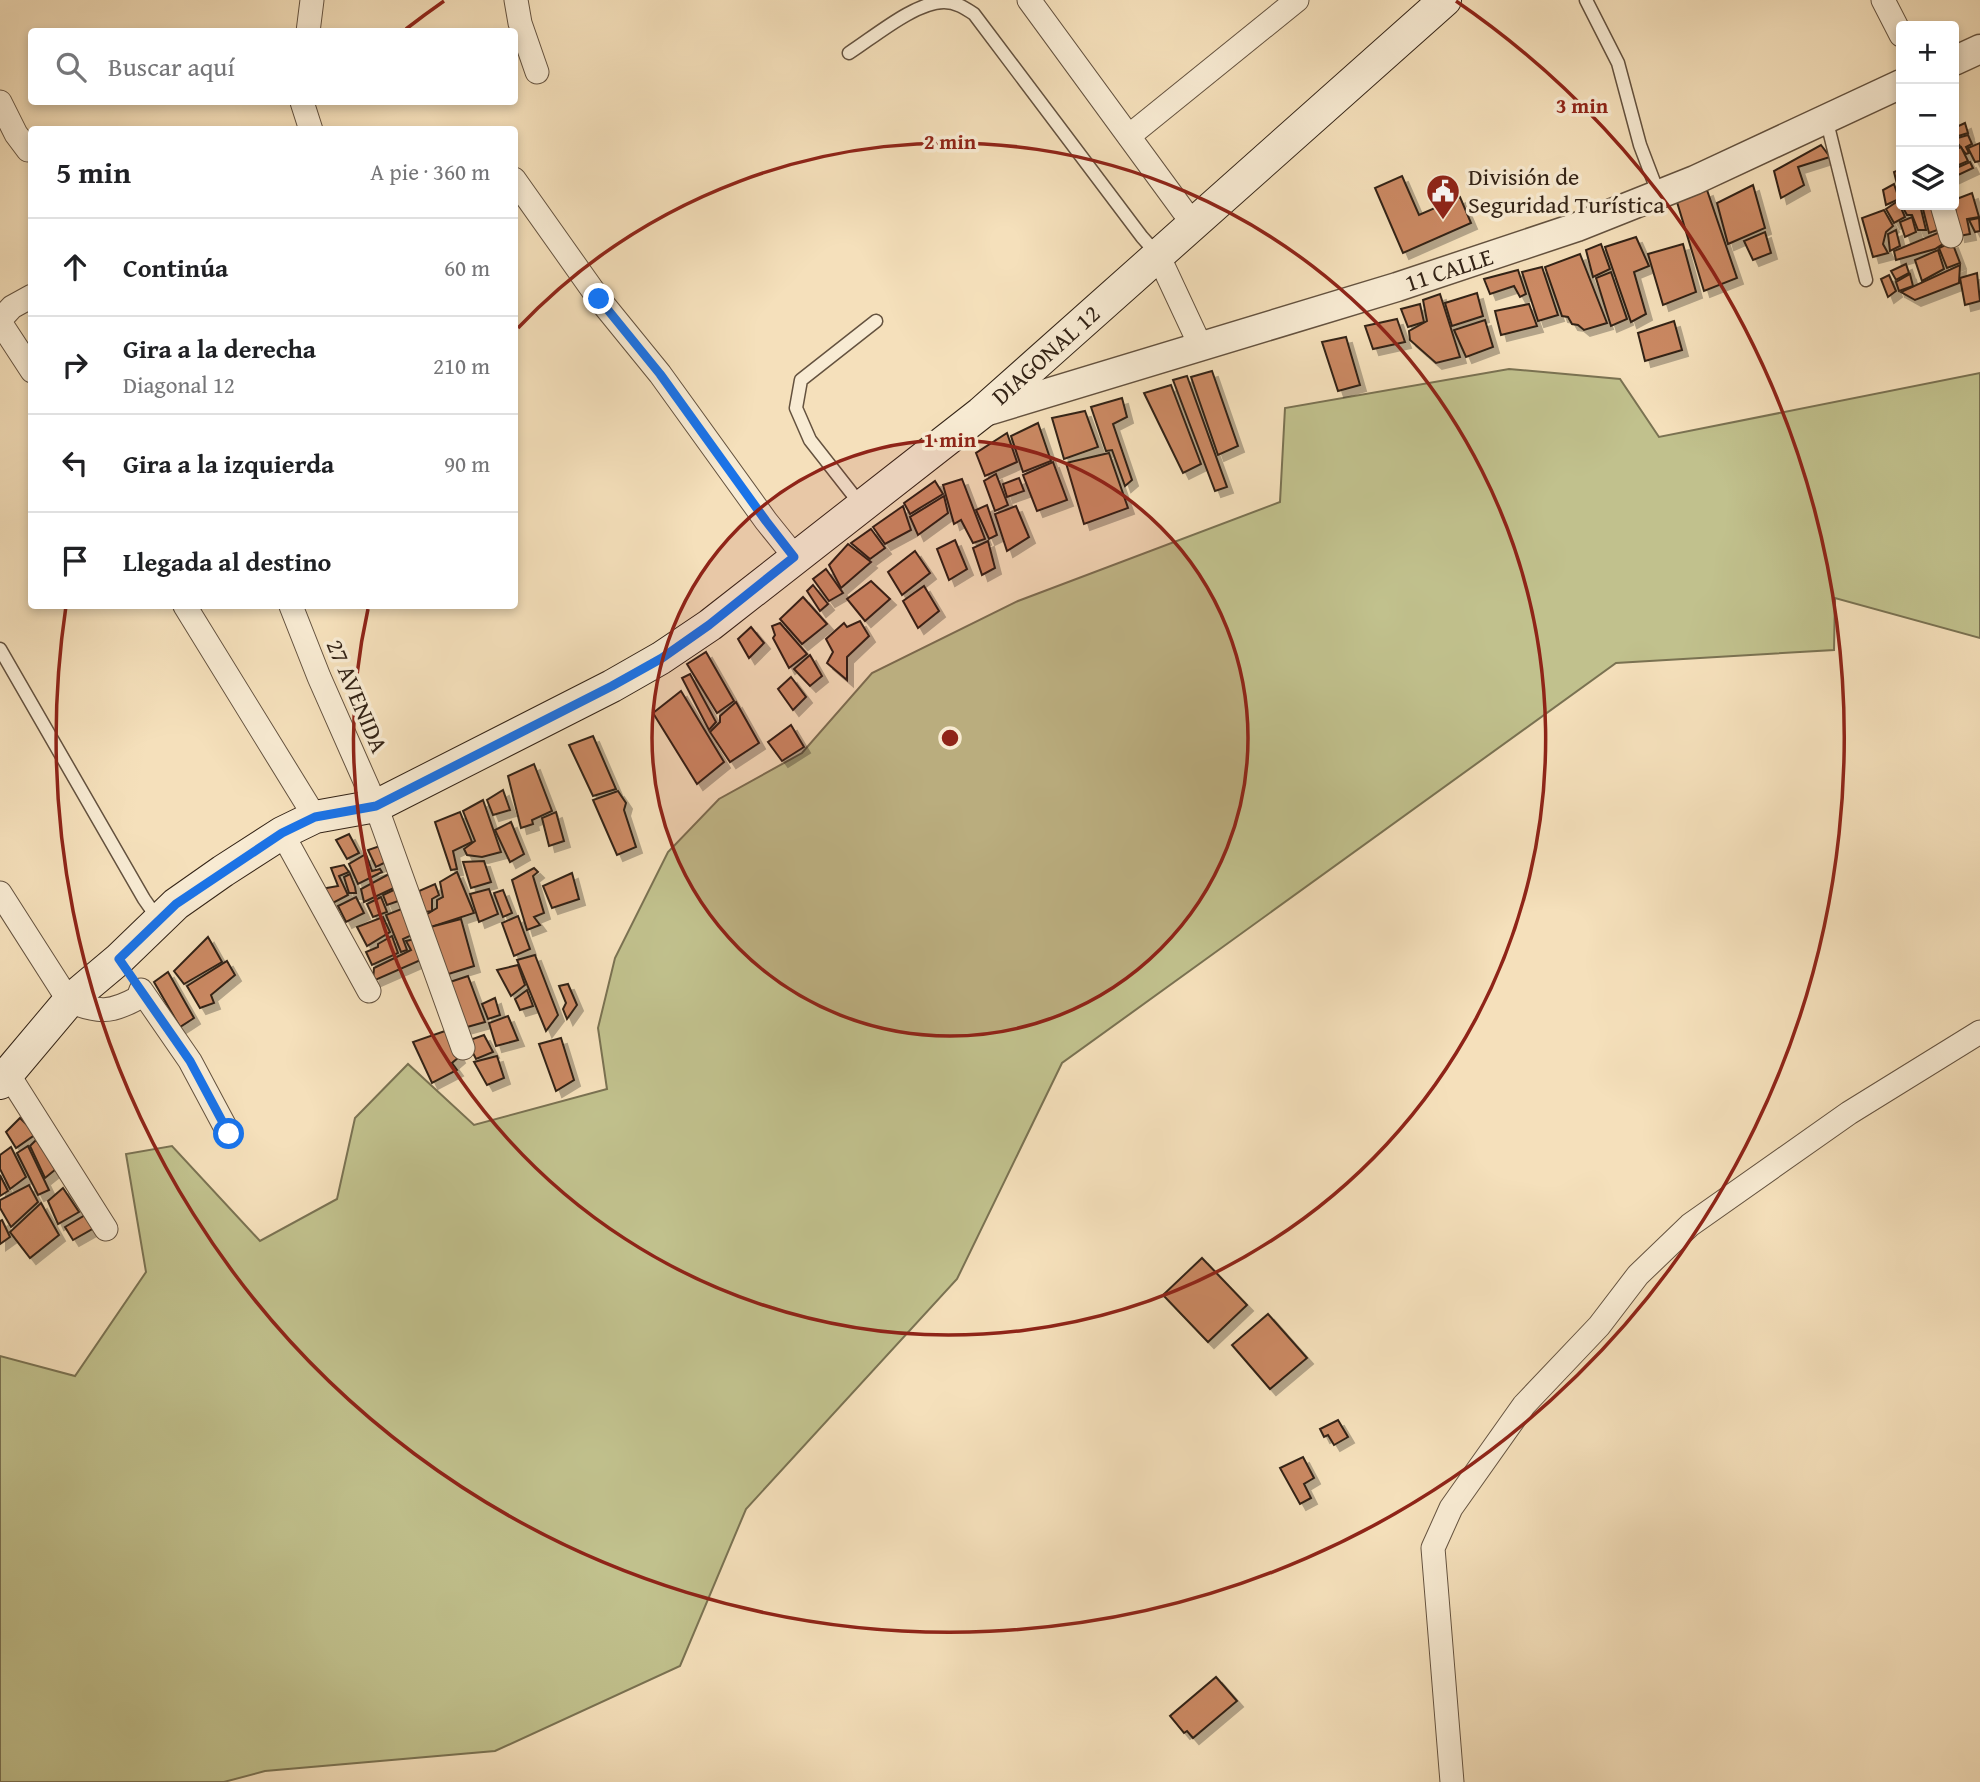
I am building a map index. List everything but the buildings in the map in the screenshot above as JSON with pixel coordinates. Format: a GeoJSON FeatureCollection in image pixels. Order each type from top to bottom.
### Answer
{"type":"FeatureCollection","features":[{"type":"Feature","properties":{"kind":"main road","name":"DIAGONAL 12"},"geometry":{"type":"LineString","coordinates":[[2,1080],[69,1001],[119,959],[176,904],[282,833],[315,817],[376,806],[600,692],[662,658],[709,625],[981,413],[1446,0]]}},
{"type":"Feature","properties":{"kind":"street"},"geometry":{"type":"LineString","coordinates":[[308,28],[312,0]]}},
{"type":"Feature","properties":{"kind":"street"},"geometry":{"type":"LineString","coordinates":[[516,0],[520,23],[537,72]]}},
{"type":"Feature","properties":{"kind":"street"},"geometry":{"type":"LineString","coordinates":[[1029,0],[1193,224]]}},
{"type":"Feature","properties":{"kind":"street"},"geometry":{"type":"LineString","coordinates":[[1129,136],[1297,0]]}},
{"type":"Feature","properties":{"kind":"street"},"geometry":{"type":"LineString","coordinates":[[1883,0],[1896,25]]}},
{"type":"Feature","properties":{"kind":"street"},"geometry":{"type":"LineString","coordinates":[[1959,59],[1980,49]]}},
{"type":"Feature","properties":{"kind":"street","name":"11 CALLE"},"geometry":{"type":"LineString","coordinates":[[981,413],[1501,254],[1659,195],[1896,87]]}},
{"type":"Feature","properties":{"kind":"street"},"geometry":{"type":"LineString","coordinates":[[0,102],[28,148]]}},
{"type":"Feature","properties":{"kind":"street"},"geometry":{"type":"LineString","coordinates":[[303,105],[310,126]]}},
{"type":"Feature","properties":{"kind":"street"},"geometry":{"type":"LineString","coordinates":[[0,146],[28,151]]}},
{"type":"Feature","properties":{"kind":"street"},"geometry":{"type":"LineString","coordinates":[[518,185],[599,299],[660,374],[794,557]]}},
{"type":"Feature","properties":{"kind":"street"},"geometry":{"type":"LineString","coordinates":[[1943,210],[1951,236]]}},
{"type":"Feature","properties":{"kind":"street"},"geometry":{"type":"LineString","coordinates":[[1158,255],[1201,346]]}},
{"type":"Feature","properties":{"kind":"street"},"geometry":{"type":"LineString","coordinates":[[28,298],[12,307],[0,321],[28,365]]}},
{"type":"Feature","properties":{"kind":"street"},"geometry":{"type":"LineString","coordinates":[[187,609],[315,817]]}},
{"type":"Feature","properties":{"kind":"street","name":"27 AVENIDA"},"geometry":{"type":"LineString","coordinates":[[292,609],[376,806],[463,1048]]}},
{"type":"Feature","properties":{"kind":"street"},"geometry":{"type":"LineString","coordinates":[[282,833],[369,991]]}},
{"type":"Feature","properties":{"kind":"street"},"geometry":{"type":"LineString","coordinates":[[0,893],[69,1001],[88,1009],[107,1011],[138,998],[141,990]]}},
{"type":"Feature","properties":{"kind":"street"},"geometry":{"type":"LineString","coordinates":[[119,959],[190,1061],[229,1134]]}},
{"type":"Feature","properties":{"kind":"street"},"geometry":{"type":"LineString","coordinates":[[1452,1782],[1433,1548],[1451,1508],[1524,1405],[1600,1326],[1638,1275],[1690,1225],[1849,1113],[1980,1032]]}},
{"type":"Feature","properties":{"kind":"street"},"geometry":{"type":"LineString","coordinates":[[2,1080],[106,1229]]}},
{"type":"Feature","properties":{"kind":"lane"},"geometry":{"type":"LineString","coordinates":[[1586,0],[1618,64],[1640,145],[1659,195]]}},
{"type":"Feature","properties":{"kind":"lane"},"geometry":{"type":"LineString","coordinates":[[849,53],[918,9],[932,4],[946,2],[961,5],[975,14],[1158,255]]}},
{"type":"Feature","properties":{"kind":"lane"},"geometry":{"type":"LineString","coordinates":[[1826,118],[1866,280]]}},
{"type":"Feature","properties":{"kind":"lane"},"geometry":{"type":"LineString","coordinates":[[862,505],[810,440],[796,408],[801,380],[876,321]]}},
{"type":"Feature","properties":{"kind":"lane"},"geometry":{"type":"LineString","coordinates":[[0,649],[158,920]]}},
{"type":"Feature","properties":{"kind":"green space"},"geometry":{"type":"Polygon","coordinates":[[[1509,369],[1620,379],[1659,437],[1980,373],[1980,638],[1835,598],[1834,650],[1616,663],[1062,1063],[957,1279],[746,1509],[680,1666],[495,1751],[265,1771],[224,1782],[0,1782],[0,1356],[75,1376],[146,1272],[126,1154],[172,1146],[260,1241],[337,1199],[355,1118],[408,1064],[474,1125],[607,1089],[598,1028],[615,958],[668,852],[719,799],[802,753],[872,673],[1018,601],[1280,502],[1285,408],[1509,369]]]}},
{"type":"Feature","properties":{"kind":"place","name":"División de Seguridad Turística"},"geometry":{"type":"Point","coordinates":[1443,221]}},
{"type":"Feature","properties":{"kind":"route"},"geometry":{"type":"LineString","coordinates":[[229,1134],[190,1061],[119,959],[176,904],[282,833],[315,817],[376,806],[612,686],[662,658],[709,625],[794,557],[660,374],[599,299]]}}]}
